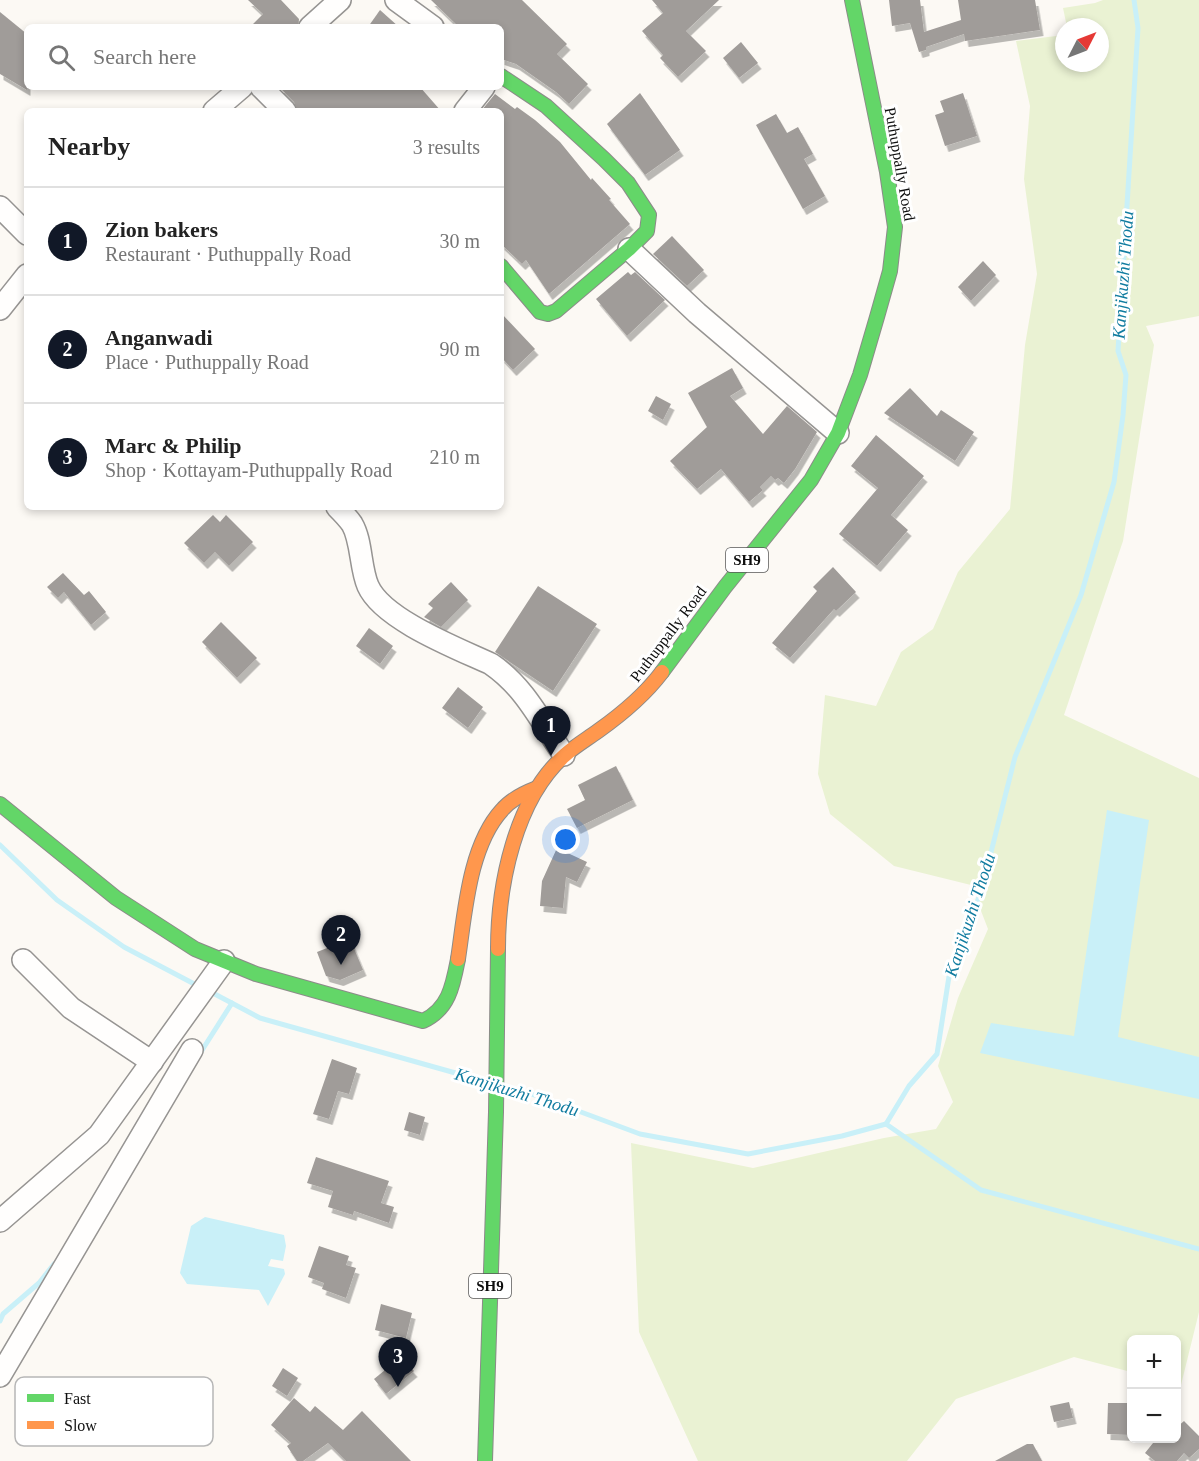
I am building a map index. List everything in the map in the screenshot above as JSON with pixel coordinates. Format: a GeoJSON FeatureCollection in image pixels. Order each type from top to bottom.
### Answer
{"type":"FeatureCollection","features":[{"type":"Feature","properties":{"kind":"main road","name":"Puthuppally Road"},"geometry":{"type":"LineString","coordinates":[[484,1461],[496,1112],[498,922],[512,846],[523,812],[537,788],[564,755],[647,692],[724,587],[811,480],[838,433],[860,375],[890,271],[896,226],[852,0]]}},
{"type":"Feature","properties":{"kind":"main road"},"geometry":{"type":"LineString","coordinates":[[504,78],[546,106],[628,183],[649,215],[646,231],[629,249],[556,310],[548,314],[540,312],[504,270]]}},
{"type":"Feature","properties":{"kind":"main road"},"geometry":{"type":"LineString","coordinates":[[0,804],[116,898],[195,950],[256,974],[301,988],[423,1020],[432,1016],[445,1004],[454,976],[473,870],[483,840],[500,810],[517,797],[537,788]]}},
{"type":"Feature","properties":{"kind":"street"},"geometry":{"type":"LineString","coordinates":[[313,24],[340,0]]}},
{"type":"Feature","properties":{"kind":"street"},"geometry":{"type":"LineString","coordinates":[[396,0],[429,24]]}},
{"type":"Feature","properties":{"kind":"street"},"geometry":{"type":"LineString","coordinates":[[218,108],[238,90]]}},
{"type":"Feature","properties":{"kind":"street"},"geometry":{"type":"LineString","coordinates":[[264,90],[282,108]]}},
{"type":"Feature","properties":{"kind":"street"},"geometry":{"type":"LineString","coordinates":[[467,108],[482,90]]}},
{"type":"Feature","properties":{"kind":"street"},"geometry":{"type":"LineString","coordinates":[[0,207],[24,231]]}},
{"type":"Feature","properties":{"kind":"street"},"geometry":{"type":"LineString","coordinates":[[629,249],[697,313],[838,433]]}},
{"type":"Feature","properties":{"kind":"street"},"geometry":{"type":"LineString","coordinates":[[0,309],[24,279]]}},
{"type":"Feature","properties":{"kind":"street"},"geometry":{"type":"LineString","coordinates":[[340,510],[353,525],[369,588],[376,598],[390,611],[414,627],[500,670],[527,698],[564,755]]}},
{"type":"Feature","properties":{"kind":"street"},"geometry":{"type":"LineString","coordinates":[[23,960],[71,1008],[152,1062]]}},
{"type":"Feature","properties":{"kind":"street"},"geometry":{"type":"LineString","coordinates":[[0,1221],[99,1135],[224,961]]}},
{"type":"Feature","properties":{"kind":"street"},"geometry":{"type":"LineString","coordinates":[[0,1376],[192,1050]]}},
{"type":"Feature","properties":{"kind":"green space"},"geometry":{"type":"Polygon","coordinates":[[[1103,0],[1199,0],[1199,316],[1146,326],[1154,345],[1123,541],[1064,715],[1199,778],[1199,1312],[1181,1385],[1181,1335],[1127,1335],[1127,1371],[1074,1357],[956,1399],[907,1461],[698,1461],[639,1332],[631,1143],[753,1168],[884,1138],[936,1129],[953,1102],[938,1066],[958,998],[988,929],[971,885],[894,866],[830,814],[818,774],[825,695],[876,706],[901,652],[933,629],[958,572],[1010,509],[1025,345],[1037,274],[1024,179],[1030,106],[1016,41],[1055,36],[1055,72],[1109,72],[1109,18],[1065,18],[1063,8],[1103,0]]]}},
{"type":"Feature","properties":{"kind":"water"},"geometry":{"type":"Polygon","coordinates":[[[1107,810],[1149,820],[1118,1037],[1199,1057],[1199,1099],[980,1053],[991,1023],[1074,1036],[1107,810]]]}},
{"type":"Feature","properties":{"kind":"water"},"geometry":{"type":"Polygon","coordinates":[[[205,1217],[284,1235],[286,1246],[283,1261],[271,1259],[268,1266],[284,1269],[285,1274],[268,1306],[259,1290],[187,1284],[180,1273],[191,1226],[205,1217]]]}},
{"type":"Feature","properties":{"kind":"building"},"geometry":{"type":"Polygon","coordinates":[[[248,0],[281,0],[299,19],[298,24],[253,24],[263,14],[248,0]]]}},
{"type":"Feature","properties":{"kind":"building"},"geometry":{"type":"Polygon","coordinates":[[[431,0],[522,0],[567,44],[557,54],[588,84],[569,104],[516,64],[504,60],[504,24],[456,24],[431,0]]]}},
{"type":"Feature","properties":{"kind":"building"},"geometry":{"type":"Polygon","coordinates":[[[652,0],[719,0],[686,31],[706,51],[678,77],[660,58],[663,55],[642,31],[663,13],[652,0]]]}},
{"type":"Feature","properties":{"kind":"building"},"geometry":{"type":"Polygon","coordinates":[[[889,0],[920,0],[924,32],[961,20],[958,0],[1035,0],[1040,30],[965,41],[964,34],[926,47],[926,50],[919,52],[910,23],[892,26],[889,0]]]}},
{"type":"Feature","properties":{"kind":"building"},"geometry":{"type":"Polygon","coordinates":[[[380,10],[396,24],[370,24],[380,10]]]}},
{"type":"Feature","properties":{"kind":"building"},"geometry":{"type":"Polygon","coordinates":[[[0,12],[24,32],[24,88],[0,74],[0,12]]]}},
{"type":"Feature","properties":{"kind":"building"},"geometry":{"type":"Polygon","coordinates":[[[741,42],[758,63],[739,78],[723,58],[741,42]]]}},
{"type":"Feature","properties":{"kind":"building"},"geometry":{"type":"Polygon","coordinates":[[[282,90],[423,90],[438,108],[296,108],[294,102],[282,90]]]}},
{"type":"Feature","properties":{"kind":"building"},"geometry":{"type":"Polygon","coordinates":[[[640,93],[680,150],[645,175],[607,124],[640,93]]]}},
{"type":"Feature","properties":{"kind":"building"},"geometry":{"type":"Polygon","coordinates":[[[963,93],[977,136],[945,146],[935,115],[944,112],[940,101],[963,93]]]}},
{"type":"Feature","properties":{"kind":"building"},"geometry":{"type":"Polygon","coordinates":[[[495,94],[535,120],[560,142],[630,224],[549,294],[526,260],[522,264],[504,247],[504,108],[483,108],[495,94]]]}},
{"type":"Feature","properties":{"kind":"building"},"geometry":{"type":"Polygon","coordinates":[[[776,114],[787,133],[798,127],[813,154],[804,159],[825,196],[803,209],[756,125],[776,114]]]}},
{"type":"Feature","properties":{"kind":"building"},"geometry":{"type":"Polygon","coordinates":[[[672,236],[704,270],[687,286],[653,254],[672,236]]]}},
{"type":"Feature","properties":{"kind":"building"},"geometry":{"type":"Polygon","coordinates":[[[983,261],[996,275],[971,301],[958,287],[983,261]]]}},
{"type":"Feature","properties":{"kind":"building"},"geometry":{"type":"Polygon","coordinates":[[[628,272],[631,275],[635,272],[665,300],[627,336],[596,299],[628,272]]]}},
{"type":"Feature","properties":{"kind":"building"},"geometry":{"type":"Polygon","coordinates":[[[504,316],[535,349],[513,370],[504,360],[504,316]]]}},
{"type":"Feature","properties":{"kind":"building"},"geometry":{"type":"Polygon","coordinates":[[[732,368],[743,388],[730,396],[763,434],[787,406],[817,432],[784,483],[771,476],[760,487],[763,490],[749,502],[721,469],[697,489],[670,461],[707,427],[688,393],[732,368]]]}},
{"type":"Feature","properties":{"kind":"building"},"geometry":{"type":"Polygon","coordinates":[[[910,388],[937,416],[941,410],[974,432],[955,461],[884,413],[910,388]]]}},
{"type":"Feature","properties":{"kind":"building"},"geometry":{"type":"Polygon","coordinates":[[[656,396],[671,404],[663,420],[648,411],[656,396]]]}},
{"type":"Feature","properties":{"kind":"building"},"geometry":{"type":"Polygon","coordinates":[[[876,435],[924,476],[891,515],[908,530],[877,566],[839,534],[878,488],[851,466],[876,435]]]}},
{"type":"Feature","properties":{"kind":"building"},"geometry":{"type":"Polygon","coordinates":[[[213,515],[220,522],[226,515],[253,542],[229,566],[215,552],[204,563],[184,543],[213,515]]]}},
{"type":"Feature","properties":{"kind":"building"},"geometry":{"type":"Polygon","coordinates":[[[833,567],[856,592],[836,611],[834,609],[790,658],[772,643],[817,591],[813,587],[833,567]]]}},
{"type":"Feature","properties":{"kind":"building"},"geometry":{"type":"Polygon","coordinates":[[[63,573],[84,595],[89,591],[106,612],[91,625],[64,592],[58,598],[47,587],[63,573]]]}},
{"type":"Feature","properties":{"kind":"building"},"geometry":{"type":"Polygon","coordinates":[[[451,582],[468,600],[441,627],[424,617],[433,608],[428,604],[451,582]]]}},
{"type":"Feature","properties":{"kind":"building"},"geometry":{"type":"Polygon","coordinates":[[[538,586],[597,624],[553,691],[495,652],[538,586]]]}},
{"type":"Feature","properties":{"kind":"building"},"geometry":{"type":"Polygon","coordinates":[[[221,622],[257,658],[237,678],[202,642],[221,622]]]}},
{"type":"Feature","properties":{"kind":"building"},"geometry":{"type":"Polygon","coordinates":[[[369,628],[393,646],[380,664],[356,646],[369,628]]]}},
{"type":"Feature","properties":{"kind":"building"},"geometry":{"type":"Polygon","coordinates":[[[458,687],[483,707],[468,728],[442,708],[458,687]]]}},
{"type":"Feature","properties":{"kind":"building"},"geometry":{"type":"Polygon","coordinates":[[[616,766],[633,800],[577,828],[567,809],[585,800],[578,785],[616,766]]]}},
{"type":"Feature","properties":{"kind":"building"},"geometry":{"type":"Polygon","coordinates":[[[557,848],[587,862],[577,882],[566,877],[563,908],[540,906],[542,881],[557,848]]]}},
{"type":"Feature","properties":{"kind":"building"},"geometry":{"type":"Polygon","coordinates":[[[350,939],[363,970],[340,980],[326,976],[317,952],[350,939]]]}},
{"type":"Feature","properties":{"kind":"building"},"geometry":{"type":"Polygon","coordinates":[[[332,1059],[357,1068],[349,1094],[338,1091],[329,1119],[313,1114],[332,1059]]]}},
{"type":"Feature","properties":{"kind":"building"},"geometry":{"type":"Polygon","coordinates":[[[409,1112],[425,1117],[420,1135],[404,1130],[409,1112]]]}},
{"type":"Feature","properties":{"kind":"building"},"geometry":{"type":"Polygon","coordinates":[[[316,1157],[389,1181],[381,1203],[394,1207],[389,1223],[354,1211],[353,1215],[328,1207],[333,1191],[307,1183],[316,1157]]]}},
{"type":"Feature","properties":{"kind":"building"},"geometry":{"type":"Polygon","coordinates":[[[319,1246],[349,1256],[346,1265],[356,1268],[346,1298],[322,1289],[324,1283],[308,1277],[319,1246]]]}},
{"type":"Feature","properties":{"kind":"building"},"geometry":{"type":"Polygon","coordinates":[[[381,1304],[412,1313],[406,1338],[375,1330],[381,1304]]]}},
{"type":"Feature","properties":{"kind":"building"},"geometry":{"type":"Polygon","coordinates":[[[401,1357],[414,1371],[386,1394],[374,1379],[401,1357]]]}},
{"type":"Feature","properties":{"kind":"building"},"geometry":{"type":"Polygon","coordinates":[[[283,1368],[298,1378],[287,1396],[272,1386],[283,1368]]]}},
{"type":"Feature","properties":{"kind":"building"},"geometry":{"type":"Polygon","coordinates":[[[294,1398],[310,1412],[315,1406],[343,1430],[362,1411],[411,1461],[346,1461],[328,1443],[303,1461],[297,1461],[287,1446],[291,1443],[271,1425],[294,1398]]]}},
{"type":"Feature","properties":{"kind":"building"},"geometry":{"type":"Polygon","coordinates":[[[1069,1402],[1073,1418],[1054,1422],[1050,1406],[1069,1402]]]}},
{"type":"Feature","properties":{"kind":"building"},"geometry":{"type":"Polygon","coordinates":[[[1108,1403],[1127,1403],[1127,1435],[1107,1434],[1108,1403]]]}},
{"type":"Feature","properties":{"kind":"building"},"geometry":{"type":"Polygon","coordinates":[[[1184,1421],[1199,1436],[1199,1449],[1189,1458],[1184,1453],[1177,1461],[1155,1461],[1145,1453],[1153,1443],[1181,1443],[1181,1424],[1184,1421]]]}},
{"type":"Feature","properties":{"kind":"building"},"geometry":{"type":"Polygon","coordinates":[[[1027,1444],[1033,1444],[1042,1461],[995,1461],[1027,1444]]]}},
{"type":"Feature","properties":{"kind":"waterway","name":"Kanjikuzhi Thodu"},"geometry":{"type":"LineString","coordinates":[[508,1087],[640,1134],[748,1154],[842,1136],[886,1124],[909,1086],[937,1054],[950,970],[981,892],[1015,757],[1081,595],[1114,482],[1126,375],[1118,351],[1138,28],[1134,0]]}},
{"type":"Feature","properties":{"kind":"waterway","name":"Kanjikuzhi Thodu"},"geometry":{"type":"LineString","coordinates":[[0,845],[57,900],[124,947],[200,987]]}},
{"type":"Feature","properties":{"kind":"waterway","name":"Kanjikuzhi Thodu"},"geometry":{"type":"LineString","coordinates":[[209,991],[260,1018],[484,1081]]}},
{"type":"Feature","properties":{"kind":"waterway"},"geometry":{"type":"LineString","coordinates":[[199,1055],[232,1003]]}},
{"type":"Feature","properties":{"kind":"waterway"},"geometry":{"type":"LineString","coordinates":[[886,1124],[981,1190],[1199,1249]]}},
{"type":"Feature","properties":{"kind":"waterway"},"geometry":{"type":"LineString","coordinates":[[0,1321],[3,1314],[39,1283],[54,1264]]}},
{"type":"Feature","properties":{"kind":"traffic: fast"},"geometry":{"type":"LineString","coordinates":[[662,672],[725,587],[811,480],[838,433],[860,375],[877,317],[890,271],[895,227],[887,172],[852,0]]}},
{"type":"Feature","properties":{"kind":"traffic: fast"},"geometry":{"type":"LineString","coordinates":[[504,78],[546,106],[604,159],[628,183],[649,215],[647,231],[556,311],[548,314],[540,312],[504,270]]}},
{"type":"Feature","properties":{"kind":"traffic: fast"},"geometry":{"type":"LineString","coordinates":[[0,804],[116,898],[195,949],[256,974],[423,1021],[432,1016],[444,1003],[452,987],[458,959]]}},
{"type":"Feature","properties":{"kind":"traffic: fast"},"geometry":{"type":"LineString","coordinates":[[485,1461],[496,1112],[498,949]]}},
{"type":"Feature","properties":{"kind":"traffic: slow"},"geometry":{"type":"LineString","coordinates":[[498,949],[501,898],[506,871],[513,844],[533,795],[548,773],[565,755],[624,711],[648,689],[662,672]]}},
{"type":"Feature","properties":{"kind":"traffic: slow"},"geometry":{"type":"LineString","coordinates":[[458,959],[470,881],[482,842],[491,825],[506,806],[537,788]]}},
{"type":"Feature","properties":{"kind":"place","name":"Zion bakers"},"geometry":{"type":"Point","coordinates":[551,756]}},
{"type":"Feature","properties":{"kind":"place","name":"Anganwadi"},"geometry":{"type":"Point","coordinates":[341,965]}},
{"type":"Feature","properties":{"kind":"place","name":"Marc & Philip"},"geometry":{"type":"Point","coordinates":[398,1387]}}]}
